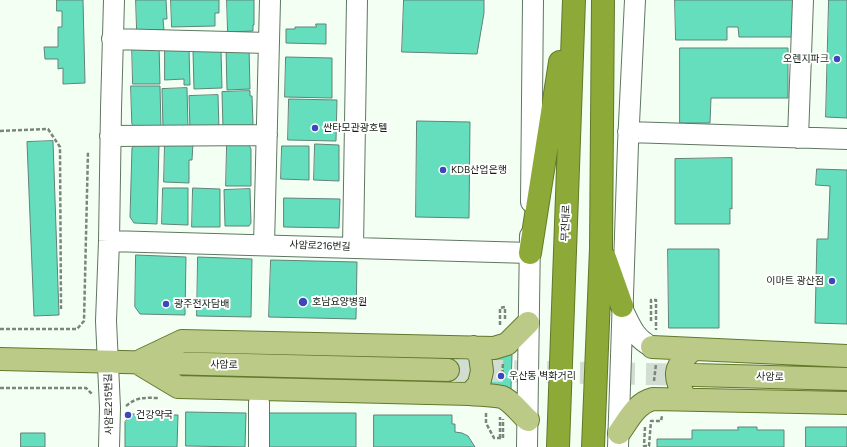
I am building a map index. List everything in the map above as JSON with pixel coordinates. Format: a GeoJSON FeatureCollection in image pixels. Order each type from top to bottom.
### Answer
{"type":"FeatureCollection","features":[{"type":"Feature","properties":{"kind":"highway"},"geometry":{"type":"LineString","coordinates":[[530,253],[570,0]]}},
{"type":"Feature","properties":{"kind":"highway","name":"무진대로"},"geometry":{"type":"LineString","coordinates":[[558,447],[574,0]]}},
{"type":"Feature","properties":{"kind":"highway"},"geometry":{"type":"LineString","coordinates":[[593,447],[601,248],[603,0]]}},
{"type":"Feature","properties":{"kind":"highway"},"geometry":{"type":"LineString","coordinates":[[601,248],[622,306]]}},
{"type":"Feature","properties":{"kind":"main road"},"geometry":{"type":"LineString","coordinates":[[137,363],[182,341],[494,348],[507,344],[528,323]]}},
{"type":"Feature","properties":{"kind":"main road"},"geometry":{"type":"LineString","coordinates":[[655,347],[692,350],[847,356]]}},
{"type":"Feature","properties":{"kind":"main road"},"geometry":{"type":"LineString","coordinates":[[470,394],[479,384],[482,371],[480,356],[473,348]]}},
{"type":"Feature","properties":{"kind":"main road"},"geometry":{"type":"LineString","coordinates":[[686,399],[679,386],[676,376],[681,361],[692,350]]}},
{"type":"Feature","properties":{"kind":"main road","name":"사암로"},"geometry":{"type":"LineString","coordinates":[[0,359],[448,370]]}},
{"type":"Feature","properties":{"kind":"main road"},"geometry":{"type":"LineString","coordinates":[[137,363],[178,387],[470,394],[503,398],[513,405],[528,420]]}},
{"type":"Feature","properties":{"kind":"main road","name":"사암로"},"geometry":{"type":"LineString","coordinates":[[694,375],[847,379]]}},
{"type":"Feature","properties":{"kind":"main road"},"geometry":{"type":"LineString","coordinates":[[618,440],[638,407],[646,401],[652,399],[847,403]]}},
{"type":"Feature","properties":{"kind":"street"},"geometry":{"type":"LineString","coordinates":[[109,362],[106,321],[114,0]]}},
{"type":"Feature","properties":{"kind":"street"},"geometry":{"type":"LineString","coordinates":[[264,245],[270,0]]}},
{"type":"Feature","properties":{"kind":"street"},"geometry":{"type":"LineString","coordinates":[[353,247],[358,0]]}},
{"type":"Feature","properties":{"kind":"street"},"geometry":{"type":"LineString","coordinates":[[527,447],[533,0]]}},
{"type":"Feature","properties":{"kind":"street"},"geometry":{"type":"LineString","coordinates":[[618,440],[628,132],[635,0]]}},
{"type":"Feature","properties":{"kind":"street"},"geometry":{"type":"LineString","coordinates":[[798,138],[803,0]]}},
{"type":"Feature","properties":{"kind":"street"},"geometry":{"type":"LineString","coordinates":[[112,39],[269,44]]}},
{"type":"Feature","properties":{"kind":"street"},"geometry":{"type":"LineString","coordinates":[[628,132],[847,139]]}},
{"type":"Feature","properties":{"kind":"street"},"geometry":{"type":"LineString","coordinates":[[110,136],[267,135]]}},
{"type":"Feature","properties":{"kind":"street","name":"사암로216번길"},"geometry":{"type":"LineString","coordinates":[[109,241],[530,253]]}},
{"type":"Feature","properties":{"kind":"street"},"geometry":{"type":"LineString","coordinates":[[622,306],[634,333],[643,342],[655,347]]}},
{"type":"Feature","properties":{"kind":"street","name":"사암로215번길"},"geometry":{"type":"LineString","coordinates":[[109,362],[110,447]]}},
{"type":"Feature","properties":{"kind":"street"},"geometry":{"type":"LineString","coordinates":[[259,402],[259,447]]}},
{"type":"Feature","properties":{"kind":"path"},"geometry":{"type":"LineString","coordinates":[[0,131],[48,129],[60,147],[62,308]]}},
{"type":"Feature","properties":{"kind":"path"},"geometry":{"type":"LineString","coordinates":[[0,329],[77,329],[84,321],[88,150]]}},
{"type":"Feature","properties":{"kind":"path"},"geometry":{"type":"LineString","coordinates":[[651,321],[651,300],[656,300],[654,382]]}},
{"type":"Feature","properties":{"kind":"path"},"geometry":{"type":"LineString","coordinates":[[500,328],[500,308],[505,307],[505,322]]}},
{"type":"Feature","properties":{"kind":"path"},"geometry":{"type":"LineString","coordinates":[[502,384],[504,357]]}},
{"type":"Feature","properties":{"kind":"path"},"geometry":{"type":"LineString","coordinates":[[0,388],[86,388],[94,396]]}},
{"type":"Feature","properties":{"kind":"path"},"geometry":{"type":"LineString","coordinates":[[486,409],[486,423],[494,438],[503,438],[503,417]]}},
{"type":"Feature","properties":{"kind":"path"},"geometry":{"type":"LineString","coordinates":[[486,413],[493,413]]}},
{"type":"Feature","properties":{"kind":"path"},"geometry":{"type":"LineString","coordinates":[[500,413],[500,438]]}},
{"type":"Feature","properties":{"kind":"path"},"geometry":{"type":"LineString","coordinates":[[645,423],[644,446],[649,446],[651,421],[661,421],[662,414]]}},
{"type":"Feature","properties":{"kind":"building"},"geometry":{"type":"Polygon","coordinates":[[[57,0],[83,0],[85,83],[63,84],[63,68],[58,69],[58,59],[45,59],[44,47],[58,47],[58,27],[62,27],[62,11],[57,11],[57,0]]]}},
{"type":"Feature","properties":{"kind":"building"},"geometry":{"type":"Polygon","coordinates":[[[136,0],[166,0],[167,19],[163,19],[164,30],[137,30],[136,0]]]}},
{"type":"Feature","properties":{"kind":"building"},"geometry":{"type":"Polygon","coordinates":[[[171,0],[219,0],[219,13],[215,13],[215,26],[172,27],[171,0]]]}},
{"type":"Feature","properties":{"kind":"building"},"geometry":{"type":"Polygon","coordinates":[[[227,0],[254,0],[253,31],[228,32],[227,0]]]}},
{"type":"Feature","properties":{"kind":"building"},"geometry":{"type":"Polygon","coordinates":[[[404,0],[484,0],[484,13],[477,54],[402,52],[404,0]]]}},
{"type":"Feature","properties":{"kind":"building"},"geometry":{"type":"Polygon","coordinates":[[[675,0],[797,0],[797,37],[739,37],[738,27],[727,27],[727,40],[676,40],[675,0]]]}},
{"type":"Feature","properties":{"kind":"building","name":"오렌지파크"},"geometry":{"type":"Polygon","coordinates":[[[829,0],[847,0],[847,118],[826,117],[829,0]]]}},
{"type":"Feature","properties":{"kind":"building"},"geometry":{"type":"Polygon","coordinates":[[[316,24],[326,24],[326,44],[286,43],[286,29],[295,29],[295,27],[316,27],[316,24]]]}},
{"type":"Feature","properties":{"kind":"building"},"geometry":{"type":"Polygon","coordinates":[[[132,45],[159,45],[160,84],[133,84],[132,45]]]}},
{"type":"Feature","properties":{"kind":"building"},"geometry":{"type":"Polygon","coordinates":[[[249,47],[250,89],[227,90],[226,48],[249,47]]]}},
{"type":"Feature","properties":{"kind":"building"},"geometry":{"type":"Polygon","coordinates":[[[680,48],[788,48],[788,98],[711,98],[710,123],[680,123],[680,48]]]}},
{"type":"Feature","properties":{"kind":"building"},"geometry":{"type":"Polygon","coordinates":[[[165,49],[189,49],[190,85],[184,85],[184,79],[165,80],[165,49]]]}},
{"type":"Feature","properties":{"kind":"building"},"geometry":{"type":"Polygon","coordinates":[[[221,50],[222,88],[194,89],[193,51],[221,50]]]}},
{"type":"Feature","properties":{"kind":"building"},"geometry":{"type":"Polygon","coordinates":[[[286,57],[332,58],[332,98],[285,97],[286,57]]]}},
{"type":"Feature","properties":{"kind":"building"},"geometry":{"type":"Polygon","coordinates":[[[131,86],[160,86],[161,128],[135,129],[132,124],[131,86]]]}},
{"type":"Feature","properties":{"kind":"building"},"geometry":{"type":"Polygon","coordinates":[[[187,88],[188,128],[163,128],[162,89],[187,88]]]}},
{"type":"Feature","properties":{"kind":"building"},"geometry":{"type":"Polygon","coordinates":[[[250,91],[250,96],[252,96],[253,124],[249,127],[223,128],[222,92],[250,91]]]}},
{"type":"Feature","properties":{"kind":"building"},"geometry":{"type":"Polygon","coordinates":[[[218,95],[219,130],[190,131],[189,96],[218,95]]]}},
{"type":"Feature","properties":{"kind":"building"},"geometry":{"type":"Polygon","coordinates":[[[289,99],[337,100],[336,141],[288,140],[289,99]]]}},
{"type":"Feature","properties":{"kind":"building","name":"KDB산업은행"},"geometry":{"type":"Polygon","coordinates":[[[417,121],[470,122],[469,218],[416,217],[417,121]]]}},
{"type":"Feature","properties":{"kind":"building"},"geometry":{"type":"Polygon","coordinates":[[[53,141],[59,315],[34,316],[27,142],[53,141]]]}},
{"type":"Feature","properties":{"kind":"building"},"geometry":{"type":"Polygon","coordinates":[[[165,142],[193,143],[192,160],[189,160],[189,183],[164,182],[165,142]]]}},
{"type":"Feature","properties":{"kind":"building"},"geometry":{"type":"Polygon","coordinates":[[[315,144],[339,145],[339,181],[314,180],[315,144]]]}},
{"type":"Feature","properties":{"kind":"building"},"geometry":{"type":"Polygon","coordinates":[[[136,145],[159,145],[157,224],[134,223],[130,217],[132,148],[136,145]]]}},
{"type":"Feature","properties":{"kind":"building"},"geometry":{"type":"Polygon","coordinates":[[[227,145],[249,145],[251,149],[251,186],[226,186],[227,145]]]}},
{"type":"Feature","properties":{"kind":"building"},"geometry":{"type":"Polygon","coordinates":[[[282,146],[309,146],[309,180],[281,179],[282,146]]]}},
{"type":"Feature","properties":{"kind":"building"},"geometry":{"type":"Polygon","coordinates":[[[732,158],[732,209],[730,208],[730,224],[675,224],[675,159],[732,158]]]}},
{"type":"Feature","properties":{"kind":"building","name":"이마트 광산점"},"geometry":{"type":"Polygon","coordinates":[[[817,169],[847,170],[847,324],[815,323],[817,239],[828,239],[830,186],[816,185],[817,169]]]}},
{"type":"Feature","properties":{"kind":"building"},"geometry":{"type":"Polygon","coordinates":[[[163,188],[188,188],[188,225],[162,224],[163,188]]]}},
{"type":"Feature","properties":{"kind":"building"},"geometry":{"type":"Polygon","coordinates":[[[193,188],[220,189],[220,227],[192,227],[193,188]]]}},
{"type":"Feature","properties":{"kind":"building"},"geometry":{"type":"Polygon","coordinates":[[[250,189],[251,223],[249,226],[225,226],[224,190],[250,189]]]}},
{"type":"Feature","properties":{"kind":"building"},"geometry":{"type":"Polygon","coordinates":[[[284,198],[340,199],[339,228],[284,227],[284,198]]]}},
{"type":"Feature","properties":{"kind":"building"},"geometry":{"type":"Polygon","coordinates":[[[668,249],[719,249],[719,328],[669,328],[668,249]]]}},
{"type":"Feature","properties":{"kind":"building"},"geometry":{"type":"Polygon","coordinates":[[[136,255],[186,257],[185,315],[140,314],[135,307],[136,255]]]}},
{"type":"Feature","properties":{"kind":"building"},"geometry":{"type":"Polygon","coordinates":[[[198,257],[252,259],[251,317],[197,316],[198,257]]]}},
{"type":"Feature","properties":{"kind":"building"},"geometry":{"type":"Polygon","coordinates":[[[271,260],[357,262],[356,319],[269,317],[271,260]]]}},
{"type":"Feature","properties":{"kind":"building"},"geometry":{"type":"Polygon","coordinates":[[[512,355],[511,389],[487,388],[488,357],[512,355]]]}},
{"type":"Feature","properties":{"kind":"building"},"geometry":{"type":"Polygon","coordinates":[[[186,412],[246,413],[245,447],[186,446],[186,412]]]}},
{"type":"Feature","properties":{"kind":"building"},"geometry":{"type":"Polygon","coordinates":[[[266,413],[356,413],[356,447],[266,447],[266,413]]]}},
{"type":"Feature","properties":{"kind":"building"},"geometry":{"type":"Polygon","coordinates":[[[132,414],[178,415],[177,447],[125,447],[125,422],[132,414]]]}},
{"type":"Feature","properties":{"kind":"building"},"geometry":{"type":"Polygon","coordinates":[[[374,415],[452,415],[452,424],[455,424],[455,432],[468,436],[475,447],[374,447],[374,415]]]}},
{"type":"Feature","properties":{"kind":"building"},"geometry":{"type":"Polygon","coordinates":[[[738,427],[757,427],[757,430],[784,430],[784,447],[657,447],[657,439],[692,439],[692,430],[738,430],[738,427]]]}},
{"type":"Feature","properties":{"kind":"building"},"geometry":{"type":"Polygon","coordinates":[[[806,427],[847,427],[847,447],[806,447],[806,427]]]}},
{"type":"Feature","properties":{"kind":"building"},"geometry":{"type":"Polygon","coordinates":[[[21,433],[45,433],[45,447],[21,447],[21,433]]]}},
{"type":"Feature","properties":{"kind":"tunnel"},"geometry":{"type":"LineString","coordinates":[[448,370],[694,375]]}},
{"type":"Feature","properties":{"kind":"place","name":"오렌지파크"},"geometry":{"type":"Point","coordinates":[837,59]}},
{"type":"Feature","properties":{"kind":"place","name":"싼타모관광호텔"},"geometry":{"type":"Point","coordinates":[315,128]}},
{"type":"Feature","properties":{"kind":"place","name":"KDB산업은행"},"geometry":{"type":"Point","coordinates":[443,170]}},
{"type":"Feature","properties":{"kind":"place","name":"이마트 광산점"},"geometry":{"type":"Point","coordinates":[832,281]}},
{"type":"Feature","properties":{"kind":"place","name":"호남요양병원"},"geometry":{"type":"Point","coordinates":[303,302]}},
{"type":"Feature","properties":{"kind":"place","name":"광주전자담배"},"geometry":{"type":"Point","coordinates":[166,304]}},
{"type":"Feature","properties":{"kind":"place","name":"우산동 벽화거리"},"geometry":{"type":"Point","coordinates":[501,376]}},
{"type":"Feature","properties":{"kind":"place","name":"건강약국"},"geometry":{"type":"Point","coordinates":[128,415]}}]}
